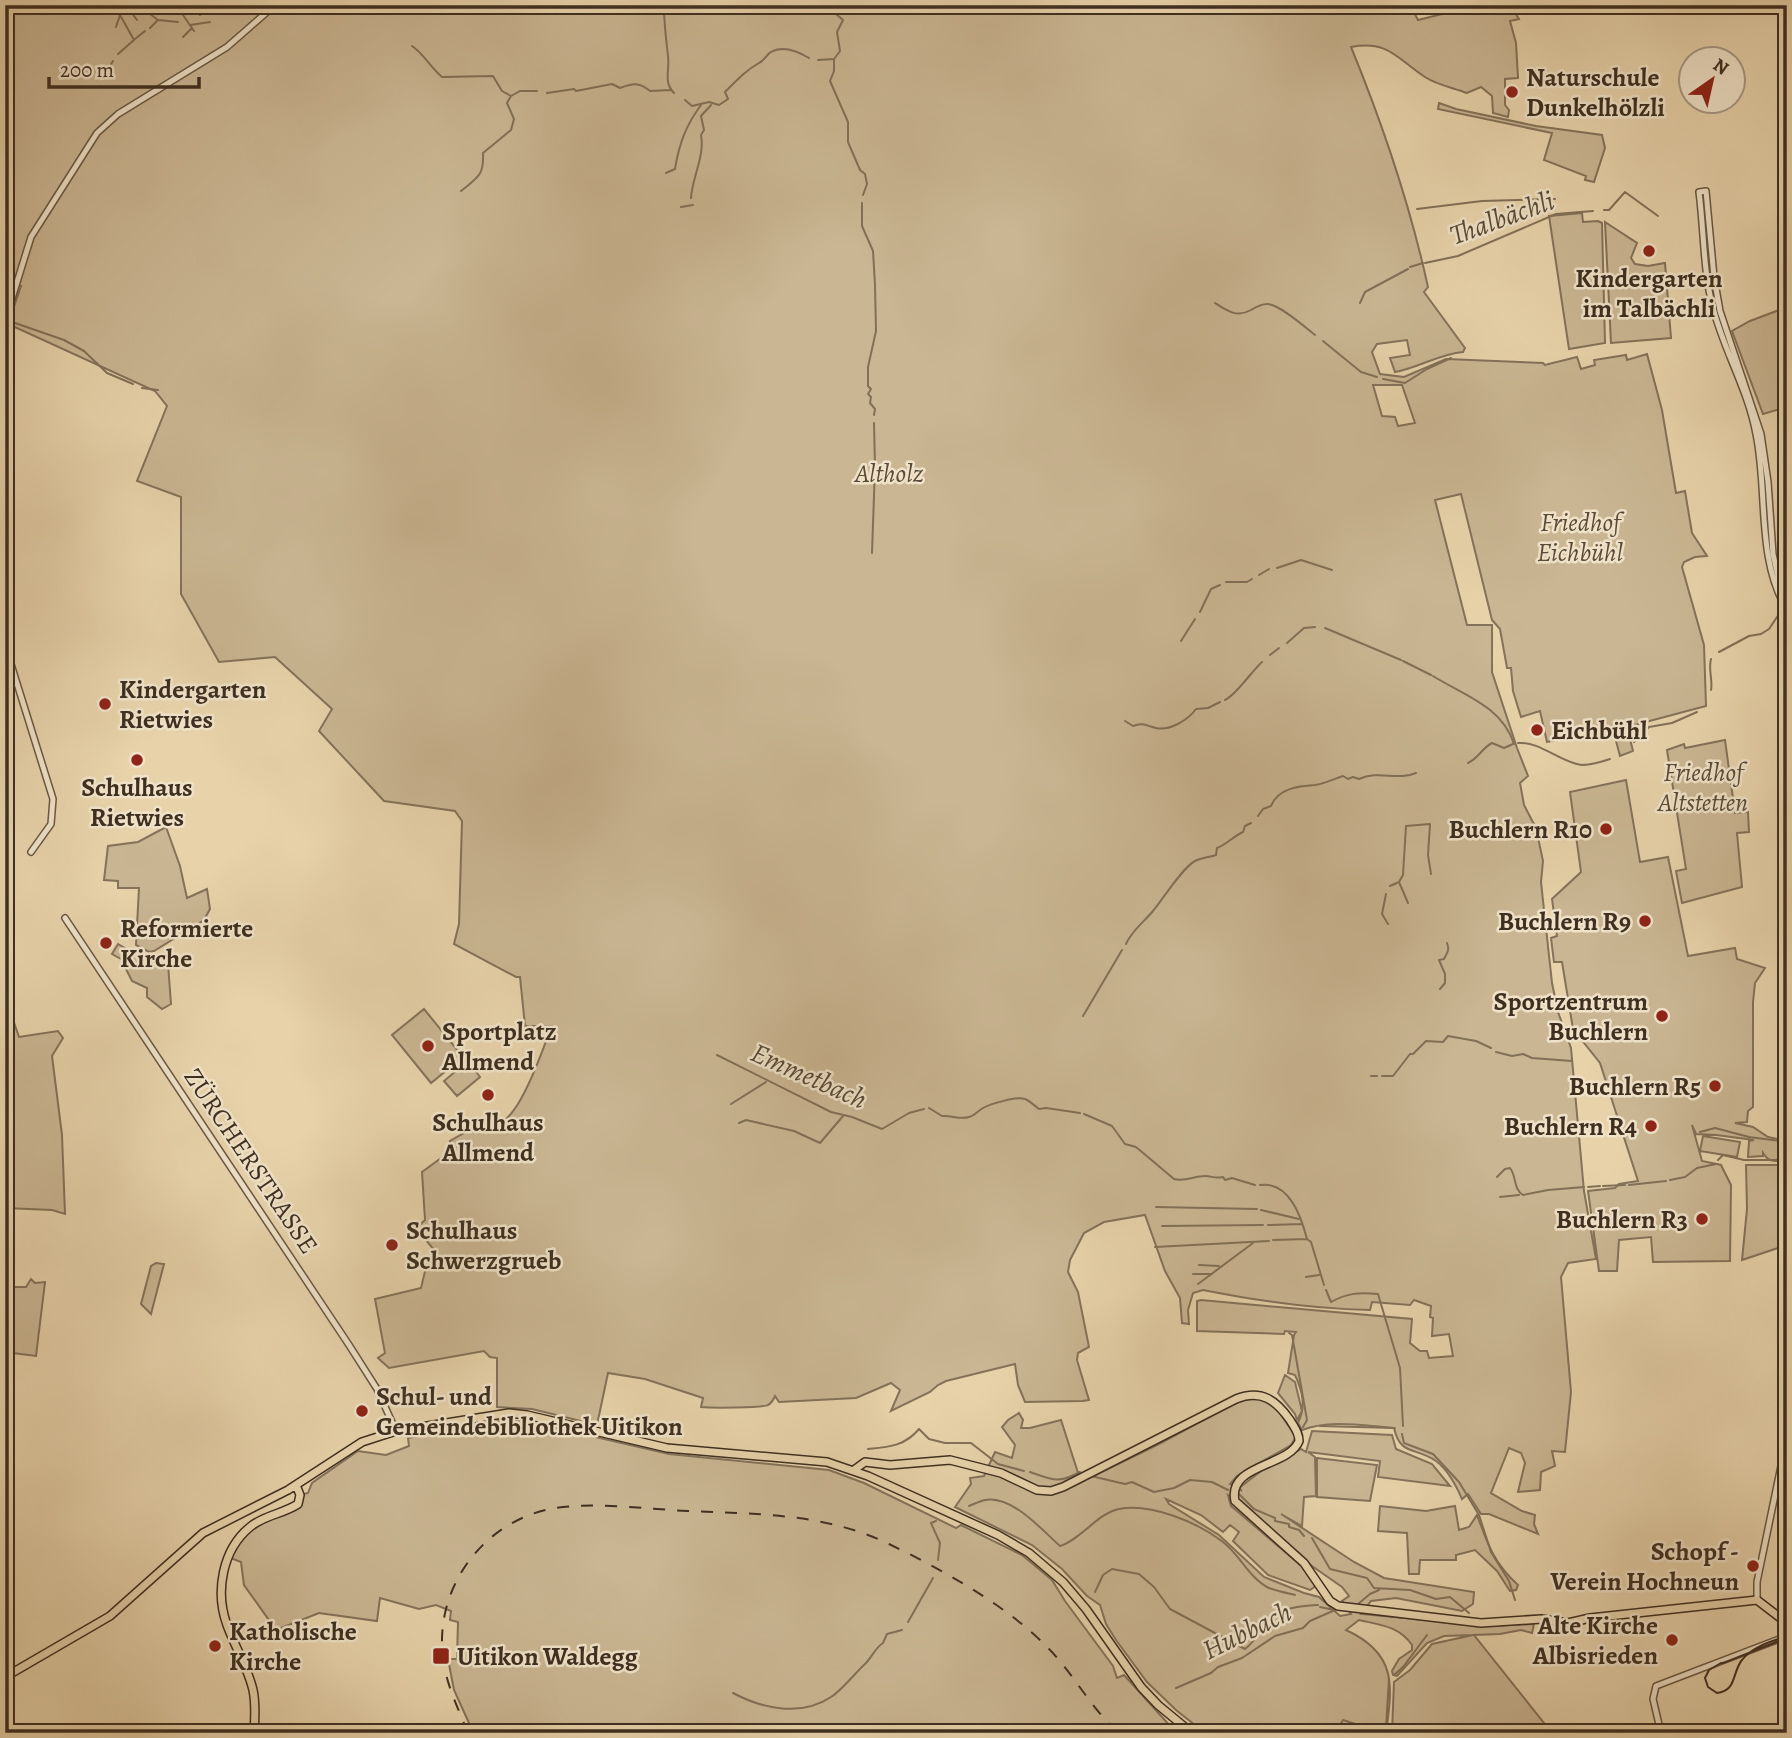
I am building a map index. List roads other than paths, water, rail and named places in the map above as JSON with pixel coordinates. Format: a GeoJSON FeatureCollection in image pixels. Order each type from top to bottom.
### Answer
{"type":"FeatureCollection","features":[{"type":"Feature","properties":{"kind":"main road"},"geometry":{"type":"LineString","coordinates":[[854,1470],[864,1462],[890,1465],[950,1460],[1001,1473],[1037,1490],[1051,1491],[1237,1399],[1255,1394],[1278,1404],[1296,1429],[1299,1441],[1293,1450],[1261,1466],[1241,1480],[1234,1491],[1235,1501],[1304,1563],[1330,1601],[1338,1606],[1481,1623],[1541,1619],[1568,1623],[1590,1618],[1757,1600],[1787,1623]]}},
{"type":"Feature","properties":{"kind":"main road"},"geometry":{"type":"LineString","coordinates":[[5,1677],[110,1616],[203,1533],[296,1485],[362,1442],[396,1431],[500,1413],[518,1413],[667,1448],[816,1460],[854,1470],[999,1535],[1041,1562],[1075,1595],[1141,1687],[1192,1733]]}},
{"type":"Feature","properties":{"kind":"main road"},"geometry":{"type":"LineString","coordinates":[[254,1733],[253,1690],[225,1618],[223,1575],[230,1551],[244,1533],[263,1518],[298,1504],[300,1495],[296,1485]]}},
{"type":"Feature","properties":{"kind":"street"},"geometry":{"type":"LineString","coordinates":[[5,321],[23,254],[37,225],[107,122],[221,51],[275,5]]}},
{"type":"Feature","properties":{"kind":"street"},"geometry":{"type":"LineString","coordinates":[[1702,192],[1708,281],[1755,429],[1762,467],[1768,558],[1780,600],[1786,609]]}},
{"type":"Feature","properties":{"kind":"street"},"geometry":{"type":"LineString","coordinates":[[5,645],[53,799],[51,824],[31,852]]}},
{"type":"Feature","properties":{"kind":"street","name":"ZÜRCHERSTRASSE"},"geometry":{"type":"LineString","coordinates":[[65,918],[365,1369],[396,1431]]}},
{"type":"Feature","properties":{"kind":"street"},"geometry":{"type":"LineString","coordinates":[[1757,1600],[1757,1583],[1787,1447]]}},
{"type":"Feature","properties":{"kind":"street"},"geometry":{"type":"LineString","coordinates":[[1661,1733],[1653,1699],[1656,1686],[1787,1636]]}},
{"type":"Feature","properties":{"kind":"waterway"},"geometry":{"type":"LineString","coordinates":[[118,54],[134,40],[120,15],[124,5]]}},
{"type":"Feature","properties":{"kind":"waterway"},"geometry":{"type":"LineString","coordinates":[[126,5],[137,20]]}},
{"type":"Feature","properties":{"kind":"waterway"},"geometry":{"type":"LineString","coordinates":[[138,5],[158,20],[178,22]]}},
{"type":"Feature","properties":{"kind":"waterway"},"geometry":{"type":"LineString","coordinates":[[176,5],[194,31]]}},
{"type":"Feature","properties":{"kind":"waterway"},"geometry":{"type":"LineString","coordinates":[[194,5],[200,15]]}},
{"type":"Feature","properties":{"kind":"waterway"},"geometry":{"type":"LineString","coordinates":[[840,5],[836,14],[843,20],[837,32],[840,51],[834,59],[834,71],[830,81],[848,122],[848,142],[860,170],[865,174],[867,184],[863,195]]}},
{"type":"Feature","properties":{"kind":"waterway"},"geometry":{"type":"LineString","coordinates":[[664,6],[668,80],[674,93]]}},
{"type":"Feature","properties":{"kind":"waterway"},"geometry":{"type":"LineString","coordinates":[[116,27],[120,15]]}},
{"type":"Feature","properties":{"kind":"waterway"},"geometry":{"type":"LineString","coordinates":[[150,28],[157,21]]}},
{"type":"Feature","properties":{"kind":"waterway"},"geometry":{"type":"LineString","coordinates":[[190,25],[210,22]]}},
{"type":"Feature","properties":{"kind":"waterway"},"geometry":{"type":"LineString","coordinates":[[183,37],[192,28]]}},
{"type":"Feature","properties":{"kind":"waterway"},"geometry":{"type":"LineString","coordinates":[[135,39],[145,31]]}},
{"type":"Feature","properties":{"kind":"waterway"},"geometry":{"type":"LineString","coordinates":[[412,46],[442,77],[493,76],[502,91],[511,96],[520,91],[537,91]]}},
{"type":"Feature","properties":{"kind":"waterway"},"geometry":{"type":"LineString","coordinates":[[685,100],[692,106],[709,102],[719,105],[728,99],[725,92],[737,80],[776,50],[791,50],[809,58]]}},
{"type":"Feature","properties":{"kind":"waterway"},"geometry":{"type":"LineString","coordinates":[[818,60],[834,59]]}},
{"type":"Feature","properties":{"kind":"waterway"},"geometry":{"type":"LineString","coordinates":[[107,71],[113,61]]}},
{"type":"Feature","properties":{"kind":"waterway"},"geometry":{"type":"LineString","coordinates":[[547,93],[612,84],[620,88],[636,84],[650,91],[671,90]]}},
{"type":"Feature","properties":{"kind":"waterway"},"geometry":{"type":"LineString","coordinates":[[461,191],[479,175],[483,153],[511,130],[514,119],[507,103],[511,96]]}},
{"type":"Feature","properties":{"kind":"waterway"},"geometry":{"type":"LineString","coordinates":[[666,173],[675,169],[684,135],[701,105]]}},
{"type":"Feature","properties":{"kind":"waterway"},"geometry":{"type":"LineString","coordinates":[[691,198],[704,130],[701,116],[711,105]]}},
{"type":"Feature","properties":{"kind":"waterway","name":"Thalbächli"},"geometry":{"type":"LineString","coordinates":[[1604,210],[1609,210],[1625,192],[1658,216]]}},
{"type":"Feature","properties":{"kind":"waterway","name":"Thalbächli"},"geometry":{"type":"LineString","coordinates":[[1417,209],[1482,201],[1555,199]]}},
{"type":"Feature","properties":{"kind":"waterway"},"geometry":{"type":"LineString","coordinates":[[862,203],[862,226],[873,251],[875,285],[876,331],[868,367],[868,386],[871,389],[868,394],[875,409],[874,415]]}},
{"type":"Feature","properties":{"kind":"waterway"},"geometry":{"type":"LineString","coordinates":[[681,207],[693,205]]}},
{"type":"Feature","properties":{"kind":"waterway","name":"Thalbächli"},"geometry":{"type":"LineString","coordinates":[[1425,263],[1458,256],[1556,214],[1593,211]]}},
{"type":"Feature","properties":{"kind":"waterway"},"geometry":{"type":"LineString","coordinates":[[1410,267],[1423,263]]}},
{"type":"Feature","properties":{"kind":"waterway"},"geometry":{"type":"LineString","coordinates":[[1360,303],[1365,292],[1408,269]]}},
{"type":"Feature","properties":{"kind":"waterway"},"geometry":{"type":"LineString","coordinates":[[1215,303],[1237,313],[1272,305],[1292,316],[1315,335]]}},
{"type":"Feature","properties":{"kind":"waterway"},"geometry":{"type":"LineString","coordinates":[[15,323],[64,340],[84,351],[107,373],[133,384]]}},
{"type":"Feature","properties":{"kind":"waterway"},"geometry":{"type":"LineString","coordinates":[[1323,341],[1361,372],[1377,377]]}},
{"type":"Feature","properties":{"kind":"waterway"},"geometry":{"type":"LineString","coordinates":[[1383,379],[1405,383],[1451,358]]}},
{"type":"Feature","properties":{"kind":"waterway"},"geometry":{"type":"LineString","coordinates":[[142,388],[158,390]]}},
{"type":"Feature","properties":{"kind":"waterway"},"geometry":{"type":"LineString","coordinates":[[872,553],[874,423]]}},
{"type":"Feature","properties":{"kind":"waterway"},"geometry":{"type":"LineString","coordinates":[[1277,568],[1301,560],[1332,570]]}},
{"type":"Feature","properties":{"kind":"waterway"},"geometry":{"type":"LineString","coordinates":[[1259,575],[1269,569]]}},
{"type":"Feature","properties":{"kind":"waterway"},"geometry":{"type":"LineString","coordinates":[[1226,582],[1247,582],[1252,579]]}},
{"type":"Feature","properties":{"kind":"waterway"},"geometry":{"type":"LineString","coordinates":[[1200,612],[1211,589],[1220,585]]}},
{"type":"Feature","properties":{"kind":"waterway"},"geometry":{"type":"LineString","coordinates":[[1719,652],[1769,629],[1779,614]]}},
{"type":"Feature","properties":{"kind":"waterway"},"geometry":{"type":"LineString","coordinates":[[1181,641],[1195,619]]}},
{"type":"Feature","properties":{"kind":"waterway"},"geometry":{"type":"LineString","coordinates":[[1287,643],[1304,628],[1315,627]]}},
{"type":"Feature","properties":{"kind":"waterway"},"geometry":{"type":"LineString","coordinates":[[1325,628],[1401,660]]}},
{"type":"Feature","properties":{"kind":"waterway"},"geometry":{"type":"LineString","coordinates":[[1270,655],[1279,648]]}},
{"type":"Feature","properties":{"kind":"waterway"},"geometry":{"type":"LineString","coordinates":[[1711,659],[1711,690]]}},
{"type":"Feature","properties":{"kind":"waterway"},"geometry":{"type":"LineString","coordinates":[[1403,661],[1431,675]]}},
{"type":"Feature","properties":{"kind":"waterway"},"geometry":{"type":"LineString","coordinates":[[1225,700],[1262,662]]}},
{"type":"Feature","properties":{"kind":"waterway"},"geometry":{"type":"LineString","coordinates":[[1433,676],[1491,711],[1508,731],[1514,744]]}},
{"type":"Feature","properties":{"kind":"waterway"},"geometry":{"type":"LineString","coordinates":[[1125,721],[1133,726],[1142,724],[1167,728],[1184,721],[1196,709],[1208,708],[1220,702]]}},
{"type":"Feature","properties":{"kind":"waterway"},"geometry":{"type":"LineString","coordinates":[[1634,742],[1649,727],[1672,723],[1697,712]]}},
{"type":"Feature","properties":{"kind":"waterway"},"geometry":{"type":"LineString","coordinates":[[1468,763],[1492,743],[1504,748],[1513,744]]}},
{"type":"Feature","properties":{"kind":"waterway"},"geometry":{"type":"LineString","coordinates":[[1518,743],[1534,745],[1582,765],[1610,759]]}},
{"type":"Feature","properties":{"kind":"waterway"},"geometry":{"type":"LineString","coordinates":[[1258,816],[1263,809],[1271,806],[1279,795],[1296,787],[1343,776],[1359,779],[1373,775],[1402,776],[1416,773]]}},
{"type":"Feature","properties":{"kind":"waterway"},"geometry":{"type":"LineString","coordinates":[[1126,944],[1190,865],[1197,860],[1216,855],[1217,848],[1243,832],[1245,826],[1251,823]]}},
{"type":"Feature","properties":{"kind":"waterway"},"geometry":{"type":"LineString","coordinates":[[1390,886],[1399,882],[1403,875],[1406,826],[1430,824],[1428,855],[1431,874]]}},
{"type":"Feature","properties":{"kind":"waterway"},"geometry":{"type":"LineString","coordinates":[[1399,882],[1408,903]]}},
{"type":"Feature","properties":{"kind":"waterway"},"geometry":{"type":"LineString","coordinates":[[1386,894],[1382,914],[1388,924]]}},
{"type":"Feature","properties":{"kind":"waterway"},"geometry":{"type":"LineString","coordinates":[[1440,989],[1445,983],[1445,974],[1439,960],[1444,959],[1447,953],[1447,943]]}},
{"type":"Feature","properties":{"kind":"waterway"},"geometry":{"type":"LineString","coordinates":[[1083,1016],[1122,950]]}},
{"type":"Feature","properties":{"kind":"waterway"},"geometry":{"type":"LineString","coordinates":[[1382,1076],[1393,1076],[1410,1054],[1426,1041],[1443,1042],[1448,1036],[1476,1041],[1491,1048]]}},
{"type":"Feature","properties":{"kind":"waterway"},"geometry":{"type":"LineString","coordinates":[[1496,1052],[1572,1061]]}},
{"type":"Feature","properties":{"kind":"waterway","name":"Emmetbach"},"geometry":{"type":"LineString","coordinates":[[717,1055],[831,1112],[882,1129],[909,1113],[924,1109]]}},
{"type":"Feature","properties":{"kind":"waterway"},"geometry":{"type":"LineString","coordinates":[[1371,1076],[1377,1076]]}},
{"type":"Feature","properties":{"kind":"waterway"},"geometry":{"type":"LineString","coordinates":[[731,1104],[766,1082]]}},
{"type":"Feature","properties":{"kind":"waterway","name":"Emmetbach"},"geometry":{"type":"LineString","coordinates":[[929,1108],[942,1116],[965,1118],[991,1104],[1021,1098],[1039,1109],[1080,1113]]}},
{"type":"Feature","properties":{"kind":"waterway","name":"Emmetbach"},"geometry":{"type":"LineString","coordinates":[[1084,1114],[1112,1126],[1125,1144],[1136,1147],[1174,1179],[1223,1177],[1225,1180],[1232,1178],[1255,1185]]}},
{"type":"Feature","properties":{"kind":"waterway"},"geometry":{"type":"LineString","coordinates":[[739,1123],[746,1120],[794,1131],[820,1143],[843,1116]]}},
{"type":"Feature","properties":{"kind":"waterway"},"geometry":{"type":"LineString","coordinates":[[1700,1132],[1715,1128],[1749,1137],[1787,1142]]}},
{"type":"Feature","properties":{"kind":"waterway"},"geometry":{"type":"LineString","coordinates":[[1718,1160],[1723,1155],[1744,1160],[1777,1160],[1787,1150]]}},
{"type":"Feature","properties":{"kind":"waterway"},"geometry":{"type":"LineString","coordinates":[[1670,1180],[1685,1177],[1697,1168],[1716,1164]]}},
{"type":"Feature","properties":{"kind":"waterway"},"geometry":{"type":"LineString","coordinates":[[1497,1177],[1510,1168],[1518,1190],[1523,1195],[1584,1187]]}},
{"type":"Feature","properties":{"kind":"waterway"},"geometry":{"type":"LineString","coordinates":[[1629,1185],[1666,1181]]}},
{"type":"Feature","properties":{"kind":"waterway","name":"Emmetbach"},"geometry":{"type":"LineString","coordinates":[[1260,1185],[1279,1189],[1292,1202],[1307,1239],[1311,1242],[1324,1285]]}},
{"type":"Feature","properties":{"kind":"waterway"},"geometry":{"type":"LineString","coordinates":[[1603,1186],[1625,1185]]}},
{"type":"Feature","properties":{"kind":"waterway"},"geometry":{"type":"LineString","coordinates":[[1588,1187],[1600,1186]]}},
{"type":"Feature","properties":{"kind":"waterway"},"geometry":{"type":"LineString","coordinates":[[1500,1197],[1519,1195]]}},
{"type":"Feature","properties":{"kind":"waterway"},"geometry":{"type":"LineString","coordinates":[[1156,1207],[1257,1209]]}},
{"type":"Feature","properties":{"kind":"waterway"},"geometry":{"type":"LineString","coordinates":[[1261,1210],[1299,1219]]}},
{"type":"Feature","properties":{"kind":"waterway"},"geometry":{"type":"LineString","coordinates":[[1268,1225],[1302,1224]]}},
{"type":"Feature","properties":{"kind":"waterway"},"geometry":{"type":"LineString","coordinates":[[1162,1226],[1263,1225]]}},
{"type":"Feature","properties":{"kind":"waterway"},"geometry":{"type":"LineString","coordinates":[[1273,1240],[1307,1239]]}},
{"type":"Feature","properties":{"kind":"waterway"},"geometry":{"type":"LineString","coordinates":[[1155,1247],[1269,1241]]}},
{"type":"Feature","properties":{"kind":"waterway"},"geometry":{"type":"LineString","coordinates":[[1198,1284],[1253,1243]]}},
{"type":"Feature","properties":{"kind":"waterway"},"geometry":{"type":"LineString","coordinates":[[1199,1265],[1219,1266]]}},
{"type":"Feature","properties":{"kind":"waterway"},"geometry":{"type":"LineString","coordinates":[[1193,1274],[1212,1274]]}},
{"type":"Feature","properties":{"kind":"waterway"},"geometry":{"type":"LineString","coordinates":[[1306,1277],[1319,1275]]}},
{"type":"Feature","properties":{"kind":"waterway","name":"Emmetbach"},"geometry":{"type":"LineString","coordinates":[[1326,1290],[1331,1302],[1354,1294],[1378,1294],[1400,1368],[1403,1426]]}},
{"type":"Feature","properties":{"kind":"waterway"},"geometry":{"type":"LineString","coordinates":[[1289,1333],[1292,1335],[1307,1420],[1303,1427]]}},
{"type":"Feature","properties":{"kind":"waterway"},"geometry":{"type":"LineString","coordinates":[[1320,1426],[1395,1428]]}},
{"type":"Feature","properties":{"kind":"waterway"},"geometry":{"type":"LineString","coordinates":[[868,1449],[902,1442],[919,1429],[929,1439],[945,1443],[971,1443],[998,1464],[1024,1471]]}},
{"type":"Feature","properties":{"kind":"waterway","name":"Emmetbach"},"geometry":{"type":"LineString","coordinates":[[1402,1434],[1404,1443],[1433,1454],[1459,1482],[1479,1515],[1491,1552],[1509,1581],[1515,1600]]}},
{"type":"Feature","properties":{"kind":"waterway"},"geometry":{"type":"LineString","coordinates":[[1030,1472],[1055,1479],[1080,1472]]}},
{"type":"Feature","properties":{"kind":"waterway"},"geometry":{"type":"LineString","coordinates":[[1091,1476],[1125,1484],[1132,1482],[1154,1492],[1174,1488],[1190,1480],[1212,1482],[1228,1490]]}},
{"type":"Feature","properties":{"kind":"waterway"},"geometry":{"type":"LineString","coordinates":[[1239,1494],[1254,1509],[1275,1518],[1275,1521],[1289,1524],[1289,1527],[1299,1530],[1304,1536]]}},
{"type":"Feature","properties":{"kind":"waterway"},"geometry":{"type":"LineString","coordinates":[[969,1506],[985,1500],[1006,1503],[1026,1515],[1060,1546],[1111,1511],[1132,1508],[1159,1512],[1187,1521],[1212,1535],[1229,1547],[1262,1584],[1295,1595]]}},
{"type":"Feature","properties":{"kind":"waterway"},"geometry":{"type":"LineString","coordinates":[[936,1521],[931,1523],[940,1543],[938,1560]]}},
{"type":"Feature","properties":{"kind":"waterway","name":"Hubbach"},"geometry":{"type":"LineString","coordinates":[[1312,1538],[1330,1569],[1367,1578],[1374,1588],[1410,1590],[1436,1599],[1450,1597],[1469,1613]]}},
{"type":"Feature","properties":{"kind":"waterway"},"geometry":{"type":"LineString","coordinates":[[1095,1592],[1103,1575],[1112,1569],[1139,1574],[1154,1587],[1170,1609],[1245,1649],[1275,1615],[1293,1608],[1318,1605]]}},
{"type":"Feature","properties":{"kind":"waterway"},"geometry":{"type":"LineString","coordinates":[[908,1622],[933,1578]]}},
{"type":"Feature","properties":{"kind":"waterway","name":"Hubbach"},"geometry":{"type":"LineString","coordinates":[[1358,1604],[1379,1590]]}},
{"type":"Feature","properties":{"kind":"waterway"},"geometry":{"type":"LineString","coordinates":[[1778,1591],[1787,1590]]}},
{"type":"Feature","properties":{"kind":"waterway"},"geometry":{"type":"LineString","coordinates":[[1320,1607],[1334,1610]]}},
{"type":"Feature","properties":{"kind":"waterway","name":"Hubbach"},"geometry":{"type":"LineString","coordinates":[[1176,1688],[1242,1658],[1275,1636],[1303,1628],[1310,1621],[1335,1610]]}},
{"type":"Feature","properties":{"kind":"waterway"},"geometry":{"type":"LineString","coordinates":[[733,1693],[769,1707],[795,1709],[819,1703],[844,1686],[883,1643],[887,1634],[902,1630]]}},
{"type":"Feature","properties":{"kind":"waterway"},"geometry":{"type":"LineString","coordinates":[[1394,1675],[1427,1635]]}},
{"type":"Feature","properties":{"kind":"waterway"},"geometry":{"type":"LineString","coordinates":[[1386,1728],[1389,1679]]}},
{"type":"Feature","properties":{"kind":"waterway"},"geometry":{"type":"LineString","coordinates":[[1335,1733],[1343,1720],[1383,1733]]}},
{"type":"Feature","properties":{"kind":"tram line"},"geometry":{"type":"LineString","coordinates":[[1787,1636],[1763,1645],[1751,1651],[1746,1655],[1728,1689],[1717,1693],[1708,1687],[1705,1678],[1709,1670],[1721,1663],[1747,1654],[1755,1650],[1787,1638]]}},
{"type":"Feature","properties":{"kind":"railway"},"geometry":{"type":"LineString","coordinates":[[468,1733],[450,1687],[443,1658],[442,1632],[447,1606],[456,1583],[469,1561],[486,1542],[506,1527],[529,1515],[570,1506],[790,1517],[840,1526],[865,1534],[930,1565],[973,1590],[1032,1632],[1119,1733]]}},
{"type":"Feature","properties":{"kind":"place","name":"Naturschule Dunkelhölzli"},"geometry":{"type":"Point","coordinates":[1512,92]}},
{"type":"Feature","properties":{"kind":"place","name":"Kindergarten im Talbächli"},"geometry":{"type":"Point","coordinates":[1649,251]}},
{"type":"Feature","properties":{"kind":"place","name":"Kindergarten Rietwies"},"geometry":{"type":"Point","coordinates":[105,704]}},
{"type":"Feature","properties":{"kind":"place","name":"Eichbühl"},"geometry":{"type":"Point","coordinates":[1537,730]}},
{"type":"Feature","properties":{"kind":"place","name":"Schulhaus Rietwies"},"geometry":{"type":"Point","coordinates":[137,760]}},
{"type":"Feature","properties":{"kind":"place","name":"Buchlern R10"},"geometry":{"type":"Point","coordinates":[1606,829]}},
{"type":"Feature","properties":{"kind":"place","name":"Buchlern R9"},"geometry":{"type":"Point","coordinates":[1645,921]}},
{"type":"Feature","properties":{"kind":"place","name":"Reformierte Kirche"},"geometry":{"type":"Point","coordinates":[106,943]}},
{"type":"Feature","properties":{"kind":"place","name":"Sportzentrum Buchlern"},"geometry":{"type":"Point","coordinates":[1662,1016]}},
{"type":"Feature","properties":{"kind":"place","name":"Sportplatz Allmend"},"geometry":{"type":"Point","coordinates":[428,1046]}},
{"type":"Feature","properties":{"kind":"place","name":"Buchlern R5"},"geometry":{"type":"Point","coordinates":[1715,1086]}},
{"type":"Feature","properties":{"kind":"place","name":"Schulhaus Allmend"},"geometry":{"type":"Point","coordinates":[488,1095]}},
{"type":"Feature","properties":{"kind":"place","name":"Buchlern R4"},"geometry":{"type":"Point","coordinates":[1651,1126]}},
{"type":"Feature","properties":{"kind":"place","name":"Buchlern R3"},"geometry":{"type":"Point","coordinates":[1702,1219]}},
{"type":"Feature","properties":{"kind":"place","name":"Schulhaus Schwerzgrueb"},"geometry":{"type":"Point","coordinates":[392,1245]}},
{"type":"Feature","properties":{"kind":"place","name":"Schul- und Gemeindebibliothek Uitikon"},"geometry":{"type":"Point","coordinates":[362,1411]}},
{"type":"Feature","properties":{"kind":"place","name":"Schopf - Verein Hochneun"},"geometry":{"type":"Point","coordinates":[1753,1566]}},
{"type":"Feature","properties":{"kind":"place","name":"Alte Kirche Albisrieden"},"geometry":{"type":"Point","coordinates":[1672,1640]}},
{"type":"Feature","properties":{"kind":"place","name":"Katholische Kirche"},"geometry":{"type":"Point","coordinates":[215,1646]}},
{"type":"Feature","properties":{"kind":"place","name":"Uitikon Waldegg"},"geometry":{"type":"Point","coordinates":[441,1656]}},
{"type":"Feature","properties":{"kind":"park label","name":"Altholz"},"geometry":{"type":"Point","coordinates":[889,473]}},
{"type":"Feature","properties":{"kind":"park label","name":"Friedhof Eichbühl"},"geometry":{"type":"Point","coordinates":[1580,537]}},
{"type":"Feature","properties":{"kind":"park label","name":"Friedhof Altstetten"},"geometry":{"type":"Point","coordinates":[1703,787]}}]}
